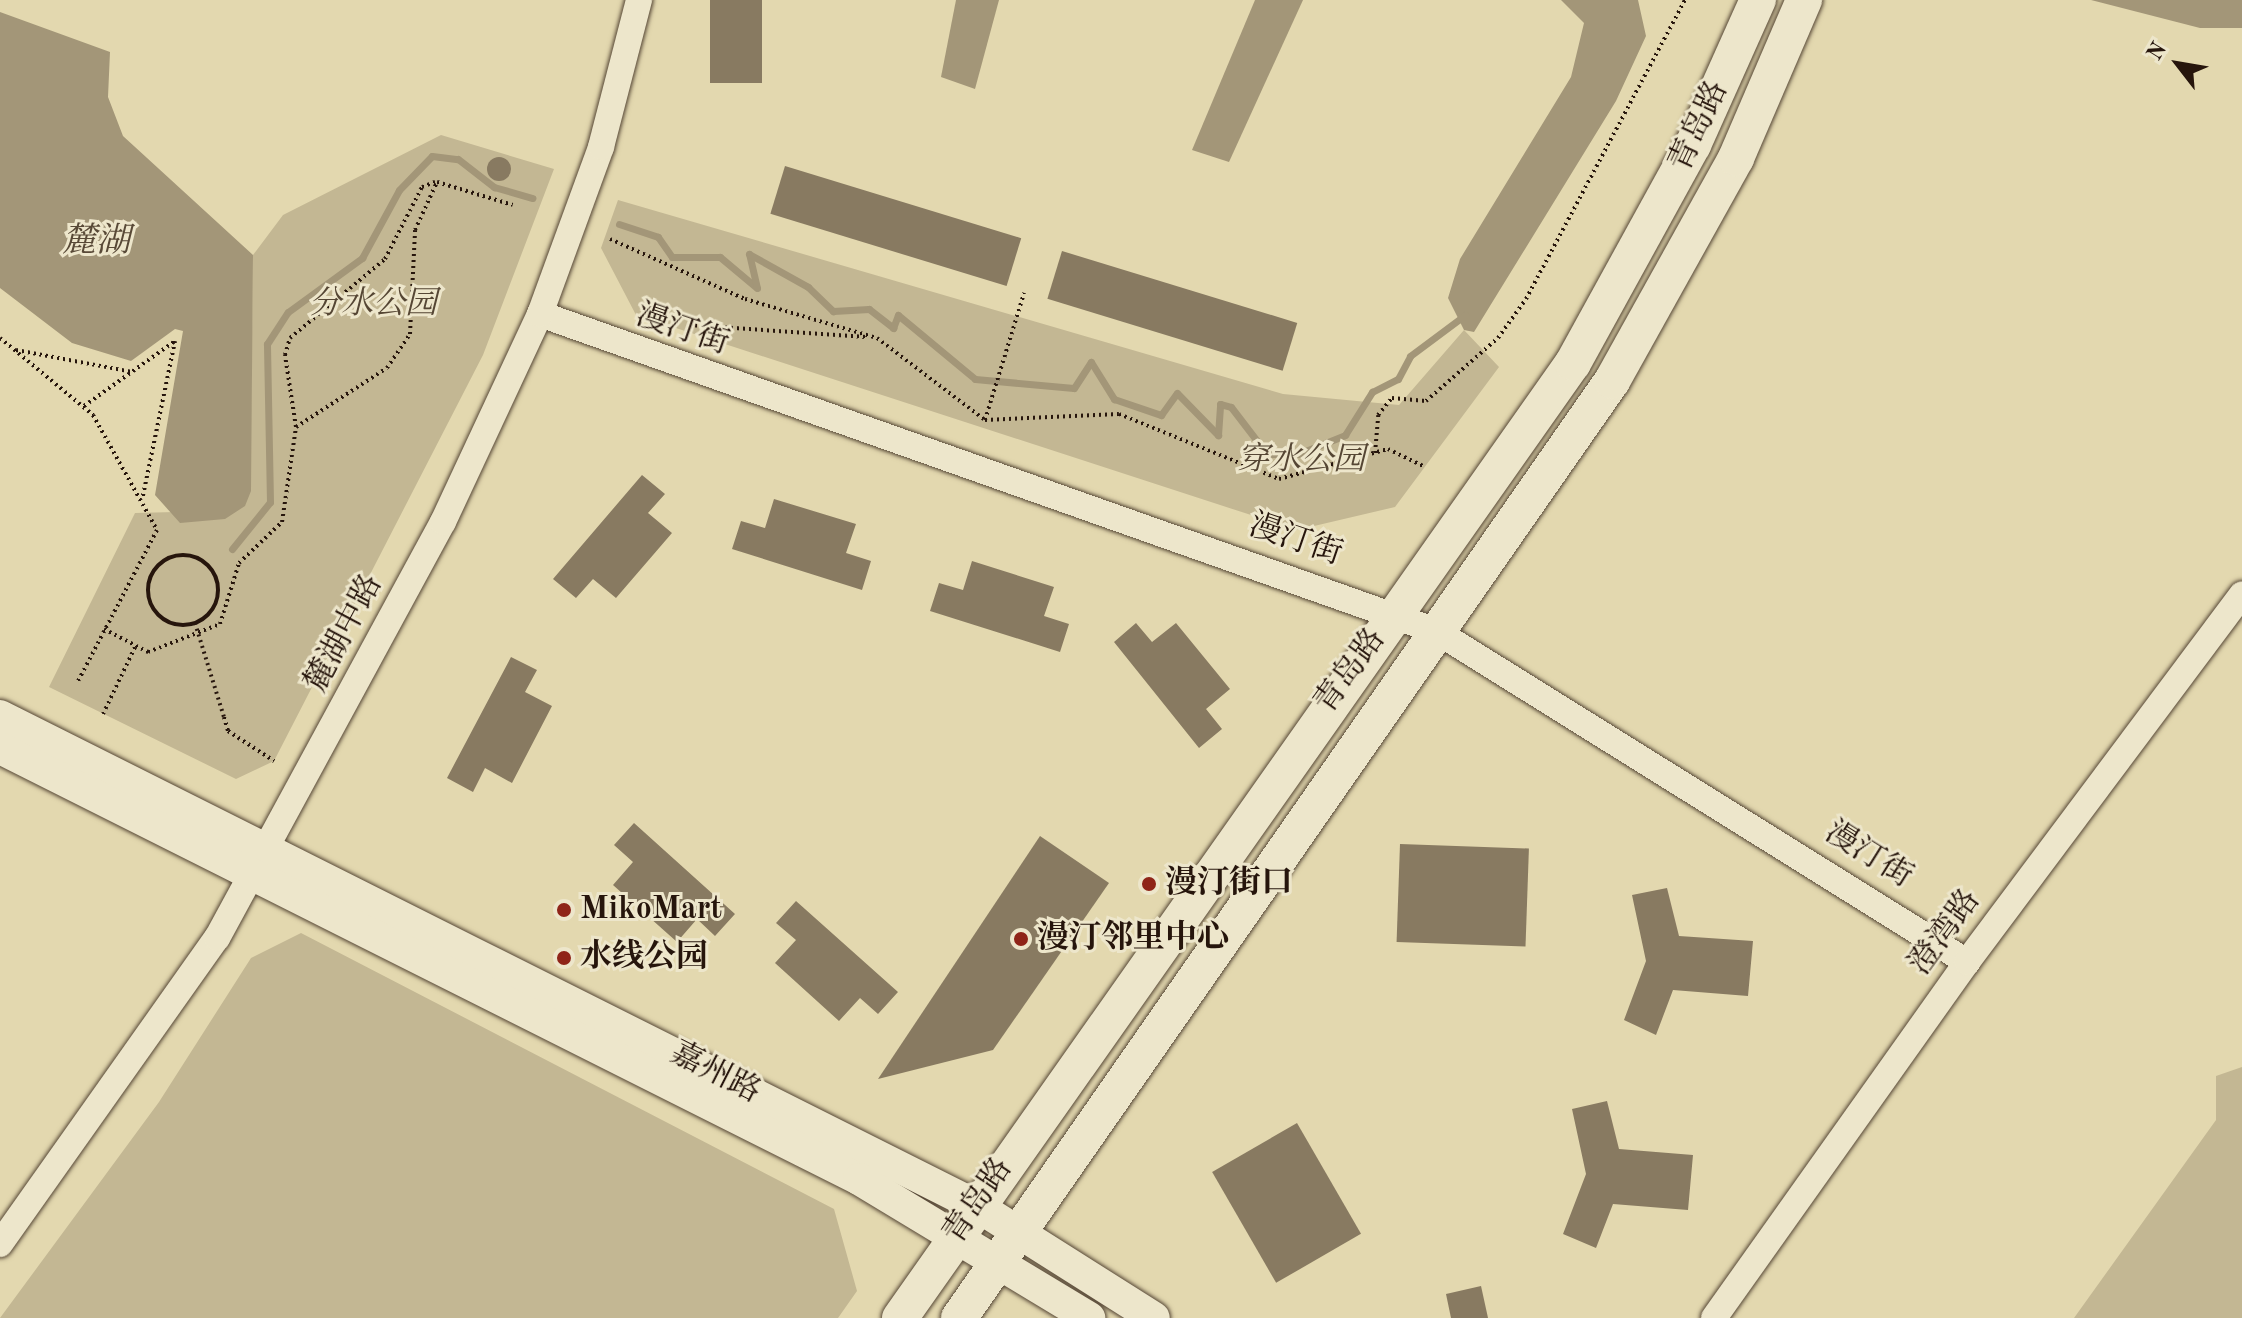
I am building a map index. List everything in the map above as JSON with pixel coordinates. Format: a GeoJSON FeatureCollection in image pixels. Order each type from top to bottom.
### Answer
{"type":"FeatureCollection","features":[{"type":"Feature","properties":{"kind":"main road","name":"青岛路"},"geometry":{"type":"LineString","coordinates":[[900,1318],[1394,612],[1573,363],[1693,145],[1758,0]]}},
{"type":"Feature","properties":{"kind":"main road","name":"青岛路"},"geometry":{"type":"LineString","coordinates":[[959,1318],[1017,1229],[1612,381],[1673,278],[1736,158],[1804,0]]}},
{"type":"Feature","properties":{"kind":"street","name":"麓湖中路"},"geometry":{"type":"LineString","coordinates":[[0,1244],[144,1049],[259,863],[443,522],[540,314],[601,147],[639,0]]}},
{"type":"Feature","properties":{"kind":"street","name":"漫汀街"},"geometry":{"type":"LineString","coordinates":[[540,314],[1394,612],[1436,631],[1967,962]]}},
{"type":"Feature","properties":{"kind":"street","name":"澄湾路"},"geometry":{"type":"LineString","coordinates":[[1714,1318],[1967,962],[2242,595]]}},
{"type":"Feature","properties":{"kind":"street"},"geometry":{"type":"LineString","coordinates":[[0,716],[259,863]]}},
{"type":"Feature","properties":{"kind":"street"},"geometry":{"type":"LineString","coordinates":[[0,748],[259,863]]}},
{"type":"Feature","properties":{"kind":"street","name":"嘉州路"},"geometry":{"type":"LineString","coordinates":[[259,863],[967,1220],[1017,1229],[1154,1318]]}},
{"type":"Feature","properties":{"kind":"street","name":"嘉州路"},"geometry":{"type":"LineString","coordinates":[[967,1220],[998,1260],[1089,1318]]}},
{"type":"Feature","properties":{"kind":"path"},"geometry":{"type":"LineString","coordinates":[[1375,453],[1378,415],[1392,398],[1426,401],[1498,338],[1526,299],[1685,0]]}},
{"type":"Feature","properties":{"kind":"path"},"geometry":{"type":"LineString","coordinates":[[296,427],[387,368],[410,334],[415,230],[437,182]]}},
{"type":"Feature","properties":{"kind":"path"},"geometry":{"type":"LineString","coordinates":[[104,629],[148,652],[171,647],[220,624],[239,563],[282,522],[296,427],[285,355],[290,338],[385,259],[422,187],[437,182],[513,205]]}},
{"type":"Feature","properties":{"kind":"path"},"geometry":{"type":"LineString","coordinates":[[610,239],[745,299],[877,338],[985,420],[1119,414],[1279,479],[1388,449],[1425,467]]}},
{"type":"Feature","properties":{"kind":"path"},"geometry":{"type":"LineString","coordinates":[[985,420],[1024,293]]}},
{"type":"Feature","properties":{"kind":"path"},"geometry":{"type":"LineString","coordinates":[[689,325],[877,338]]}},
{"type":"Feature","properties":{"kind":"path"},"geometry":{"type":"LineString","coordinates":[[0,338],[83,407],[157,530],[77,683]]}},
{"type":"Feature","properties":{"kind":"path"},"geometry":{"type":"LineString","coordinates":[[83,407],[175,341],[142,503]]}},
{"type":"Feature","properties":{"kind":"path"},"geometry":{"type":"LineString","coordinates":[[13,349],[132,372]]}},
{"type":"Feature","properties":{"kind":"path"},"geometry":{"type":"LineString","coordinates":[[175,556],[197,558],[214,574],[217,597],[195,623],[171,624],[153,610],[147,588],[155,568],[175,556]]}},
{"type":"Feature","properties":{"kind":"path"},"geometry":{"type":"LineString","coordinates":[[195,623],[228,731],[274,761]]}},
{"type":"Feature","properties":{"kind":"path"},"geometry":{"type":"LineString","coordinates":[[103,714],[136,645]]}},
{"type":"Feature","properties":{"kind":"green space","name":"分水公园"},"geometry":{"type":"Polygon","coordinates":[[[441,135],[554,169],[483,355],[274,761],[236,779],[49,687],[135,513],[215,511],[250,490],[253,255],[283,215],[441,135]]]}},
{"type":"Feature","properties":{"kind":"green space","name":"穿水公园"},"geometry":{"type":"Polygon","coordinates":[[[618,200],[1283,394],[1399,405],[1464,330],[1499,367],[1395,507],[1297,530],[636,315],[601,248],[618,200]]]}},
{"type":"Feature","properties":{"kind":"green space"},"geometry":{"type":"Polygon","coordinates":[[[301,933],[834,1209],[857,1291],[838,1318],[0,1318],[159,1102],[251,958],[301,933]]]}},
{"type":"Feature","properties":{"kind":"green space"},"geometry":{"type":"Polygon","coordinates":[[[2242,1067],[2242,1318],[2074,1318],[2216,1120],[2216,1076],[2242,1067]]]}},
{"type":"Feature","properties":{"kind":"water"},"geometry":{"type":"Polygon","coordinates":[[[956,0],[999,0],[975,89],[941,77],[956,0]]]}},
{"type":"Feature","properties":{"kind":"water"},"geometry":{"type":"Polygon","coordinates":[[[1255,0],[1303,0],[1229,162],[1192,150],[1255,0]]]}},
{"type":"Feature","properties":{"kind":"water"},"geometry":{"type":"Polygon","coordinates":[[[1561,0],[1638,0],[1646,36],[1616,101],[1474,332],[1464,330],[1448,298],[1460,259],[1571,77],[1584,23],[1561,0]]]}},
{"type":"Feature","properties":{"kind":"water"},"geometry":{"type":"Polygon","coordinates":[[[2091,0],[2242,0],[2242,28],[2200,28],[2091,0]]]}},
{"type":"Feature","properties":{"kind":"water","name":"麓湖"},"geometry":{"type":"Polygon","coordinates":[[[0,12],[110,52],[108,97],[123,136],[253,255],[251,491],[245,506],[225,519],[180,523],[155,495],[183,331],[175,329],[131,361],[72,343],[0,288],[0,12]]]}},
{"type":"Feature","properties":{"kind":"building"},"geometry":{"type":"Polygon","coordinates":[[[710,0],[762,0],[762,83],[710,83],[710,0]]]}},
{"type":"Feature","properties":{"kind":"building"},"geometry":{"type":"Polygon","coordinates":[[[499,157],[510,164],[511,169],[504,180],[499,181],[488,174],[487,169],[494,158],[499,157]]]}},
{"type":"Feature","properties":{"kind":"building"},"geometry":{"type":"Polygon","coordinates":[[[785,166],[1021,238],[1007,286],[770,214],[785,166]]]}},
{"type":"Feature","properties":{"kind":"building"},"geometry":{"type":"Polygon","coordinates":[[[1062,251],[1297,323],[1283,371],[1047,299],[1062,251]]]}},
{"type":"Feature","properties":{"kind":"building"},"geometry":{"type":"Polygon","coordinates":[[[642,475],[665,494],[648,513],[672,533],[616,598],[593,579],[576,598],[553,579],[642,475]]]}},
{"type":"Feature","properties":{"kind":"building"},"geometry":{"type":"Polygon","coordinates":[[[774,499],[856,524],[846,553],[871,561],[862,590],[732,549],[741,521],[765,528],[774,499]]]}},
{"type":"Feature","properties":{"kind":"building"},"geometry":{"type":"Polygon","coordinates":[[[972,561],[1054,587],[1044,616],[1069,624],[1060,652],[930,611],[939,583],[963,590],[972,561]]]}},
{"type":"Feature","properties":{"kind":"building"},"geometry":{"type":"Polygon","coordinates":[[[1136,623],[1152,642],[1176,623],[1230,689],[1206,709],[1222,729],[1199,748],[1114,642],[1136,623]]]}},
{"type":"Feature","properties":{"kind":"building"},"geometry":{"type":"Polygon","coordinates":[[[511,657],[537,670],[525,692],[552,706],[512,783],[485,768],[473,792],[447,778],[511,657]]]}},
{"type":"Feature","properties":{"kind":"building"},"geometry":{"type":"Polygon","coordinates":[[[634,823],[735,914],[715,936],[697,919],[677,942],[613,885],[633,862],[614,845],[634,823]]]}},
{"type":"Feature","properties":{"kind":"building","name":"漫汀邻里中心"},"geometry":{"type":"Polygon","coordinates":[[[1040,836],[1109,883],[993,1050],[878,1079],[1040,836]]]}},
{"type":"Feature","properties":{"kind":"building"},"geometry":{"type":"Polygon","coordinates":[[[1400,844],[1529,849],[1526,946],[1397,942],[1400,844]]]}},
{"type":"Feature","properties":{"kind":"building"},"geometry":{"type":"Polygon","coordinates":[[[1667,888],[1679,936],[1753,941],[1748,996],[1673,990],[1656,1035],[1624,1020],[1646,961],[1632,895],[1667,888]]]}},
{"type":"Feature","properties":{"kind":"building"},"geometry":{"type":"Polygon","coordinates":[[[796,901],[898,992],[878,1014],[860,998],[839,1021],[775,963],[796,940],[776,923],[796,901]]]}},
{"type":"Feature","properties":{"kind":"building"},"geometry":{"type":"Polygon","coordinates":[[[1607,1101],[1619,1149],[1693,1155],[1688,1210],[1613,1204],[1596,1248],[1563,1234],[1586,1174],[1572,1109],[1607,1101]]]}},
{"type":"Feature","properties":{"kind":"building"},"geometry":{"type":"Polygon","coordinates":[[[1297,1123],[1361,1234],[1276,1283],[1212,1172],[1297,1123]]]}},
{"type":"Feature","properties":{"kind":"building"},"geometry":{"type":"Polygon","coordinates":[[[1481,1286],[1488,1318],[1451,1318],[1446,1294],[1481,1286]]]}},
{"type":"Feature","properties":{"kind":"waterway"},"geometry":{"type":"LineString","coordinates":[[232,549],[270,502],[267,344],[288,312],[362,258],[399,190],[432,156],[458,159],[494,187],[532,198]]}},
{"type":"Feature","properties":{"kind":"waterway"},"geometry":{"type":"LineString","coordinates":[[619,224],[658,237],[672,257],[720,257],[757,288],[749,254],[808,287],[833,311],[869,309],[893,328],[898,315],[975,379],[1074,388],[1091,362],[1114,399],[1161,415],[1177,393],[1218,435],[1220,404],[1231,407],[1267,454],[1298,454],[1345,435],[1372,392],[1398,379],[1410,356],[1465,315]]}},
{"type":"Feature","properties":{"kind":"place","name":"漫汀街口"},"geometry":{"type":"Point","coordinates":[1149,884]}},
{"type":"Feature","properties":{"kind":"place","name":"MikoMart"},"geometry":{"type":"Point","coordinates":[564,910]}},
{"type":"Feature","properties":{"kind":"place","name":"漫汀邻里中心"},"geometry":{"type":"Point","coordinates":[1021,939]}},
{"type":"Feature","properties":{"kind":"place","name":"水线公园"},"geometry":{"type":"Point","coordinates":[564,958]}}]}
